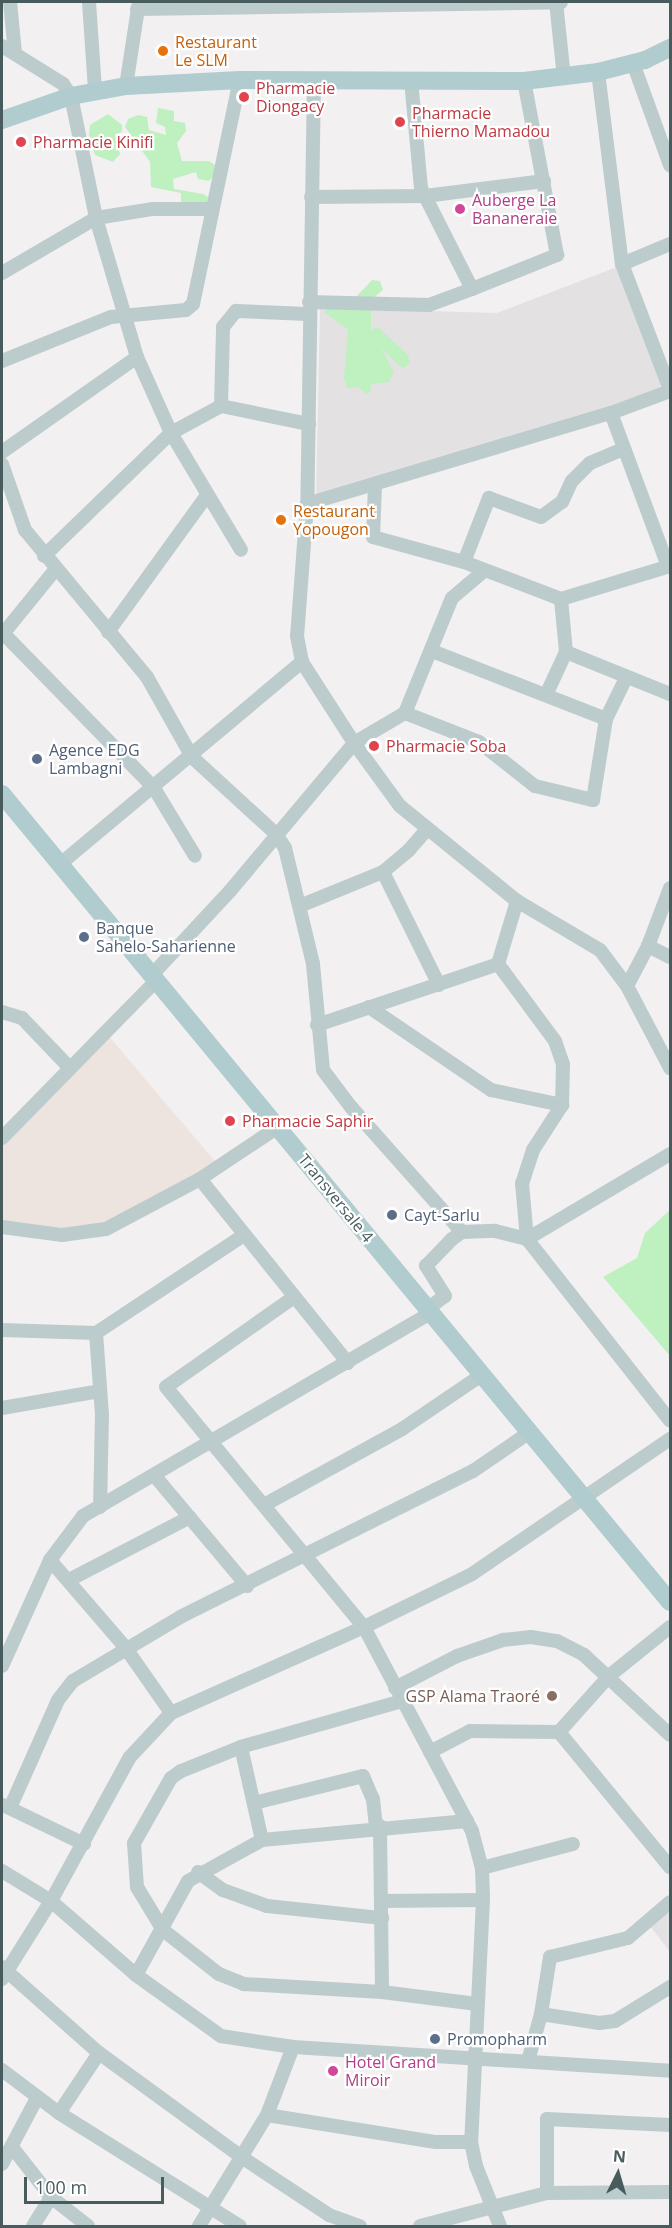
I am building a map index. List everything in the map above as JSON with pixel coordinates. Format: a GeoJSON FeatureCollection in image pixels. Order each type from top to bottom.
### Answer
{"type":"FeatureCollection","features":[{"type":"Feature","properties":{"kind":"main road"},"geometry":{"type":"LineString","coordinates":[[2,120],[70,96],[126,86],[240,80],[524,81],[564,78],[598,72],[633,63],[670,48]]}},
{"type":"Feature","properties":{"kind":"main road","name":"Transversale 4"},"geometry":{"type":"LineString","coordinates":[[2,794],[670,1602]]}},
{"type":"Feature","properties":{"kind":"street"},"geometry":{"type":"LineString","coordinates":[[10,2],[15,53]]}},
{"type":"Feature","properties":{"kind":"street"},"geometry":{"type":"LineString","coordinates":[[89,2],[95,90]]}},
{"type":"Feature","properties":{"kind":"street"},"geometry":{"type":"LineString","coordinates":[[126,86],[138,5],[558,2],[564,78]]}},
{"type":"Feature","properties":{"kind":"street"},"geometry":{"type":"LineString","coordinates":[[2,46],[63,84],[70,96],[96,218],[137,357],[171,432],[241,550]]}},
{"type":"Feature","properties":{"kind":"street"},"geometry":{"type":"LineString","coordinates":[[633,63],[670,165]]}},
{"type":"Feature","properties":{"kind":"street"},"geometry":{"type":"LineString","coordinates":[[307,504],[611,413],[670,387],[622,264],[598,72]]}},
{"type":"Feature","properties":{"kind":"street"},"geometry":{"type":"LineString","coordinates":[[2,362],[111,317],[186,310],[193,304],[211,209],[240,80]]}},
{"type":"Feature","properties":{"kind":"street"},"geometry":{"type":"LineString","coordinates":[[314,80],[307,504],[297,636],[302,662],[354,743],[400,806],[517,901],[600,950],[627,987],[670,1068]]}},
{"type":"Feature","properties":{"kind":"street"},"geometry":{"type":"LineString","coordinates":[[411,80],[425,196],[472,289]]}},
{"type":"Feature","properties":{"kind":"street"},"geometry":{"type":"LineString","coordinates":[[221,406],[224,327],[236,311],[429,305],[557,255],[524,81]]}},
{"type":"Feature","properties":{"kind":"street"},"geometry":{"type":"LineString","coordinates":[[311,197],[425,196],[544,181]]}},
{"type":"Feature","properties":{"kind":"street"},"geometry":{"type":"LineString","coordinates":[[2,273],[96,218],[153,209],[211,209]]}},
{"type":"Feature","properties":{"kind":"street"},"geometry":{"type":"LineString","coordinates":[[622,264],[670,244]]}},
{"type":"Feature","properties":{"kind":"street"},"geometry":{"type":"LineString","coordinates":[[2,452],[137,357]]}},
{"type":"Feature","properties":{"kind":"street"},"geometry":{"type":"LineString","coordinates":[[44,556],[171,432],[221,406],[309,424]]}},
{"type":"Feature","properties":{"kind":"street"},"geometry":{"type":"LineString","coordinates":[[375,485],[373,537],[464,562],[561,599],[669,566],[611,413]]}},
{"type":"Feature","properties":{"kind":"street"},"geometry":{"type":"LineString","coordinates":[[464,562],[489,498],[541,517],[562,502],[572,481],[590,463],[623,448]]}},
{"type":"Feature","properties":{"kind":"street"},"geometry":{"type":"LineString","coordinates":[[2,464],[25,530],[55,570],[147,677],[192,757],[275,833],[285,848],[302,905],[313,964],[323,1070],[351,1107],[462,1232]]}},
{"type":"Feature","properties":{"kind":"street"},"geometry":{"type":"LineString","coordinates":[[108,632],[207,495]]}},
{"type":"Feature","properties":{"kind":"street"},"geometry":{"type":"LineString","coordinates":[[55,570],[2,634],[154,788],[195,856]]}},
{"type":"Feature","properties":{"kind":"street"},"geometry":{"type":"LineString","coordinates":[[2,1138],[153,979],[354,743],[405,714],[452,598],[485,570]]}},
{"type":"Feature","properties":{"kind":"street"},"geometry":{"type":"LineString","coordinates":[[546,695],[566,652],[561,599]]}},
{"type":"Feature","properties":{"kind":"street"},"geometry":{"type":"LineString","coordinates":[[432,651],[606,719]]}},
{"type":"Feature","properties":{"kind":"street"},"geometry":{"type":"LineString","coordinates":[[566,652],[670,694]]}},
{"type":"Feature","properties":{"kind":"street"},"geometry":{"type":"LineString","coordinates":[[59,865],[192,757],[302,662]]}},
{"type":"Feature","properties":{"kind":"street"},"geometry":{"type":"LineString","coordinates":[[405,714],[479,742],[535,786],[593,800],[606,719],[626,678]]}},
{"type":"Feature","properties":{"kind":"street"},"geometry":{"type":"LineString","coordinates":[[302,905],[383,872],[410,850],[427,829]]}},
{"type":"Feature","properties":{"kind":"street"},"geometry":{"type":"LineString","coordinates":[[383,872],[439,985]]}},
{"type":"Feature","properties":{"kind":"street"},"geometry":{"type":"LineString","coordinates":[[627,987],[648,946],[670,888]]}},
{"type":"Feature","properties":{"kind":"street"},"geometry":{"type":"LineString","coordinates":[[498,964],[517,901]]}},
{"type":"Feature","properties":{"kind":"street"},"geometry":{"type":"LineString","coordinates":[[648,946],[670,957]]}},
{"type":"Feature","properties":{"kind":"street"},"geometry":{"type":"LineString","coordinates":[[317,1025],[498,964]]}},
{"type":"Feature","properties":{"kind":"street"},"geometry":{"type":"LineString","coordinates":[[498,964],[555,1041],[563,1064],[562,1105],[533,1150],[522,1183],[527,1239],[670,1421]]}},
{"type":"Feature","properties":{"kind":"street"},"geometry":{"type":"LineString","coordinates":[[369,1007],[491,1090],[562,1105]]}},
{"type":"Feature","properties":{"kind":"street"},"geometry":{"type":"LineString","coordinates":[[2,1012],[22,1018],[70,1068]]}},
{"type":"Feature","properties":{"kind":"street"},"geometry":{"type":"LineString","coordinates":[[2,1227],[62,1235],[106,1229],[200,1179],[278,1127]]}},
{"type":"Feature","properties":{"kind":"street"},"geometry":{"type":"LineString","coordinates":[[2,1666],[51,1560],[83,1516],[209,1440],[348,1363],[428,1311],[445,1296],[426,1266],[462,1232],[495,1231],[527,1239],[670,1154]]}},
{"type":"Feature","properties":{"kind":"street"},"geometry":{"type":"LineString","coordinates":[[200,1179],[348,1363]]}},
{"type":"Feature","properties":{"kind":"street"},"geometry":{"type":"LineString","coordinates":[[2,1330],[96,1333],[243,1235]]}},
{"type":"Feature","properties":{"kind":"street"},"geometry":{"type":"LineString","coordinates":[[294,1297],[166,1387],[364,1627],[394,1688],[467,1821],[482,1868],[483,1900],[471,2142],[490,2206],[500,2226]]}},
{"type":"Feature","properties":{"kind":"street"},"geometry":{"type":"LineString","coordinates":[[96,1333],[100,1391],[100,1507]]}},
{"type":"Feature","properties":{"kind":"street"},"geometry":{"type":"LineString","coordinates":[[264,1505],[402,1429],[483,1374]]}},
{"type":"Feature","properties":{"kind":"street"},"geometry":{"type":"LineString","coordinates":[[2,1408],[100,1391]]}},
{"type":"Feature","properties":{"kind":"street"},"geometry":{"type":"LineString","coordinates":[[84,1844],[6,1806],[58,1700],[73,1681],[125,1647],[473,1471],[530,1432]]}},
{"type":"Feature","properties":{"kind":"street"},"geometry":{"type":"LineString","coordinates":[[360,2226],[329,2215],[243,2158],[99,2053],[3,1972],[51,1901],[130,1757],[171,1713],[364,1627],[472,1574],[670,1439]]}},
{"type":"Feature","properties":{"kind":"street"},"geometry":{"type":"LineString","coordinates":[[154,1475],[247,1586]]}},
{"type":"Feature","properties":{"kind":"street"},"geometry":{"type":"LineString","coordinates":[[69,1580],[190,1517]]}},
{"type":"Feature","properties":{"kind":"street"},"geometry":{"type":"LineString","coordinates":[[51,1560],[125,1647],[171,1713]]}},
{"type":"Feature","properties":{"kind":"street"},"geometry":{"type":"LineString","coordinates":[[430,1752],[470,1731],[559,1732],[609,1676],[670,1628]]}},
{"type":"Feature","properties":{"kind":"street"},"geometry":{"type":"LineString","coordinates":[[394,1688],[457,1656],[503,1640],[531,1637],[557,1641],[584,1655],[670,1735]]}},
{"type":"Feature","properties":{"kind":"street"},"geometry":{"type":"LineString","coordinates":[[402,1701],[241,1747],[181,1771],[171,1778],[134,1843],[137,1887],[163,1930],[219,1974],[244,1984],[382,1992],[477,2004]]}},
{"type":"Feature","properties":{"kind":"street"},"geometry":{"type":"LineString","coordinates":[[559,1732],[670,1867]]}},
{"type":"Feature","properties":{"kind":"street"},"geometry":{"type":"LineString","coordinates":[[241,1747],[262,1839]]}},
{"type":"Feature","properties":{"kind":"street"},"geometry":{"type":"LineString","coordinates":[[254,1803],[363,1776],[373,1798],[378,1827],[382,1992]]}},
{"type":"Feature","properties":{"kind":"street"},"geometry":{"type":"LineString","coordinates":[[136,1975],[163,1930],[188,1881],[198,1872],[262,1839],[378,1827],[467,1821]]}},
{"type":"Feature","properties":{"kind":"street"},"geometry":{"type":"LineString","coordinates":[[482,1868],[573,1844]]}},
{"type":"Feature","properties":{"kind":"street"},"geometry":{"type":"LineString","coordinates":[[2,1872],[51,1901],[136,1975],[221,2036],[293,2047],[670,2071]]}},
{"type":"Feature","properties":{"kind":"street"},"geometry":{"type":"LineString","coordinates":[[198,1872],[223,1890],[267,1906],[382,1918]]}},
{"type":"Feature","properties":{"kind":"street"},"geometry":{"type":"LineString","coordinates":[[381,1901],[483,1900]]}},
{"type":"Feature","properties":{"kind":"street"},"geometry":{"type":"LineString","coordinates":[[528,2061],[541,2014],[550,1957],[628,1938],[670,1902]]}},
{"type":"Feature","properties":{"kind":"street"},"geometry":{"type":"LineString","coordinates":[[541,2014],[599,2023],[615,2021],[670,1987]]}},
{"type":"Feature","properties":{"kind":"street"},"geometry":{"type":"LineString","coordinates":[[199,2226],[243,2158],[267,2115],[293,2047]]}},
{"type":"Feature","properties":{"kind":"street"},"geometry":{"type":"LineString","coordinates":[[59,2113],[99,2053]]}},
{"type":"Feature","properties":{"kind":"street"},"geometry":{"type":"LineString","coordinates":[[2,2070],[59,2113],[240,2226]]}},
{"type":"Feature","properties":{"kind":"street"},"geometry":{"type":"LineString","coordinates":[[2,2164],[37,2098]]}},
{"type":"Feature","properties":{"kind":"street"},"geometry":{"type":"LineString","coordinates":[[267,2115],[436,2142],[471,2142]]}},
{"type":"Feature","properties":{"kind":"street"},"geometry":{"type":"LineString","coordinates":[[547,2193],[547,2119],[670,2125]]}},
{"type":"Feature","properties":{"kind":"street"},"geometry":{"type":"LineString","coordinates":[[12,2147],[51,2197],[88,2226]]}},
{"type":"Feature","properties":{"kind":"street"},"geometry":{"type":"LineString","coordinates":[[420,2226],[547,2193],[670,2192]]}},
{"type":"Feature","properties":{"kind":"street"},"geometry":{"type":"LineString","coordinates":[[33,2226],[51,2197]]}},
{"type":"Feature","properties":{"kind":"shaded area"},"geometry":{"type":"Polygon","coordinates":[[[617,267],[661,384],[660,391],[316,500],[320,308],[497,313],[617,267]]]}},
{"type":"Feature","properties":{"kind":"shaded area"},"geometry":{"type":"Polygon","coordinates":[[[101,1027],[219,1166],[105,1228],[55,1233],[2,1224],[2,1130],[101,1027]]]}},
{"type":"Feature","properties":{"kind":"shaded area"},"geometry":{"type":"Polygon","coordinates":[[[670,1908],[670,1952],[650,1926],[670,1908]]]}},
{"type":"Feature","properties":{"kind":"green space"},"geometry":{"type":"Polygon","coordinates":[[[158,108],[174,111],[174,121],[185,123],[186,131],[177,143],[182,161],[209,161],[215,165],[216,173],[209,181],[198,179],[196,172],[173,179],[174,189],[203,194],[208,197],[207,205],[181,203],[181,193],[151,187],[150,162],[125,127],[128,119],[138,115],[147,117],[149,130],[166,135],[165,127],[156,123],[158,108]]]}},
{"type":"Feature","properties":{"kind":"green space"},"geometry":{"type":"Polygon","coordinates":[[[108,114],[122,125],[122,132],[115,135],[120,154],[113,162],[95,155],[89,135],[90,125],[108,114]]]}},
{"type":"Feature","properties":{"kind":"green space"},"geometry":{"type":"Polygon","coordinates":[[[372,280],[380,281],[383,290],[371,300],[371,330],[378,327],[408,355],[410,364],[403,368],[381,347],[394,373],[389,382],[371,384],[370,393],[365,393],[358,387],[347,388],[344,378],[348,329],[325,313],[325,306],[353,300],[372,280]]]}},
{"type":"Feature","properties":{"kind":"green space"},"geometry":{"type":"Polygon","coordinates":[[[670,1210],[670,1356],[603,1277],[637,1258],[645,1233],[670,1210]]]}},
{"type":"Feature","properties":{"kind":"place","name":"Restaurant Le SLM"},"geometry":{"type":"Point","coordinates":[163,51]}},
{"type":"Feature","properties":{"kind":"place","name":"Pharmacie Diongacy"},"geometry":{"type":"Point","coordinates":[244,97]}},
{"type":"Feature","properties":{"kind":"place","name":"Pharmacie Thierno Mamadou"},"geometry":{"type":"Point","coordinates":[400,122]}},
{"type":"Feature","properties":{"kind":"place","name":"Pharmacie Kinifi"},"geometry":{"type":"Point","coordinates":[21,142]}},
{"type":"Feature","properties":{"kind":"place","name":"Auberge La Bananeraie"},"geometry":{"type":"Point","coordinates":[460,209]}},
{"type":"Feature","properties":{"kind":"place","name":"Restaurant Yopougon"},"geometry":{"type":"Point","coordinates":[281,520]}},
{"type":"Feature","properties":{"kind":"place","name":"Pharmacie Soba"},"geometry":{"type":"Point","coordinates":[374,746]}},
{"type":"Feature","properties":{"kind":"place","name":"Agence EDG Lambagni"},"geometry":{"type":"Point","coordinates":[37,759]}},
{"type":"Feature","properties":{"kind":"place","name":"Banque Sahelo-Saharienne"},"geometry":{"type":"Point","coordinates":[84,937]}},
{"type":"Feature","properties":{"kind":"place","name":"Pharmacie Saphir"},"geometry":{"type":"Point","coordinates":[230,1121]}},
{"type":"Feature","properties":{"kind":"place","name":"Cayt-Sarlu"},"geometry":{"type":"Point","coordinates":[392,1215]}},
{"type":"Feature","properties":{"kind":"place","name":"GSP Alama Traoré"},"geometry":{"type":"Point","coordinates":[552,1696]}},
{"type":"Feature","properties":{"kind":"place","name":"Promopharm"},"geometry":{"type":"Point","coordinates":[435,2039]}},
{"type":"Feature","properties":{"kind":"place","name":"Hotel Grand Miroir"},"geometry":{"type":"Point","coordinates":[333,2071]}}]}
